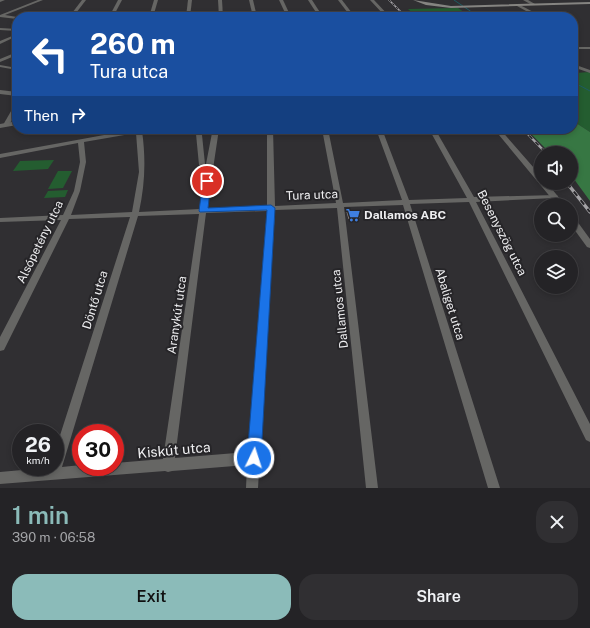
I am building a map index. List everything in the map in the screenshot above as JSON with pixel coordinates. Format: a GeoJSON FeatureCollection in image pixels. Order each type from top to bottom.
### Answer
{"type":"FeatureCollection","features":[{"type":"Feature","properties":{"kind":"main road"},"geometry":{"type":"LineString","coordinates":[[415,0],[426,4],[460,7],[590,2]]}},
{"type":"Feature","properties":{"kind":"main road"},"geometry":{"type":"LineString","coordinates":[[583,0],[590,2]]}},
{"type":"Feature","properties":{"kind":"street"},"geometry":{"type":"LineString","coordinates":[[0,16],[41,0]]}},
{"type":"Feature","properties":{"kind":"street"},"geometry":{"type":"LineString","coordinates":[[75,12],[84,0]]}},
{"type":"Feature","properties":{"kind":"street"},"geometry":{"type":"LineString","coordinates":[[114,12],[120,0]]}},
{"type":"Feature","properties":{"kind":"street"},"geometry":{"type":"LineString","coordinates":[[152,12],[156,0]]}},
{"type":"Feature","properties":{"kind":"street"},"geometry":{"type":"LineString","coordinates":[[189,12],[190,0]]}},
{"type":"Feature","properties":{"kind":"street"},"geometry":{"type":"LineString","coordinates":[[220,0],[221,12]]}},
{"type":"Feature","properties":{"kind":"street"},"geometry":{"type":"LineString","coordinates":[[251,0],[254,12]]}},
{"type":"Feature","properties":{"kind":"street"},"geometry":{"type":"LineString","coordinates":[[281,0],[287,12]]}},
{"type":"Feature","properties":{"kind":"street"},"geometry":{"type":"LineString","coordinates":[[310,0],[318,12]]}},
{"type":"Feature","properties":{"kind":"street"},"geometry":{"type":"LineString","coordinates":[[340,0],[349,12]]}},
{"type":"Feature","properties":{"kind":"street"},"geometry":{"type":"LineString","coordinates":[[372,0],[383,12]]}},
{"type":"Feature","properties":{"kind":"street"},"geometry":{"type":"LineString","coordinates":[[525,0],[533,4]]}},
{"type":"Feature","properties":{"kind":"street"},"geometry":{"type":"LineString","coordinates":[[518,5],[531,12]]}},
{"type":"Feature","properties":{"kind":"street"},"geometry":{"type":"LineString","coordinates":[[0,16],[12,17]]}},
{"type":"Feature","properties":{"kind":"street"},"geometry":{"type":"LineString","coordinates":[[0,29],[12,30]]}},
{"type":"Feature","properties":{"kind":"street"},"geometry":{"type":"LineString","coordinates":[[0,43],[12,37]]}},
{"type":"Feature","properties":{"kind":"street"},"geometry":{"type":"LineString","coordinates":[[578,48],[590,48]]}},
{"type":"Feature","properties":{"kind":"street"},"geometry":{"type":"LineString","coordinates":[[0,61],[12,55]]}},
{"type":"Feature","properties":{"kind":"street"},"geometry":{"type":"LineString","coordinates":[[0,66],[12,68]]}},
{"type":"Feature","properties":{"kind":"street"},"geometry":{"type":"LineString","coordinates":[[578,67],[590,72]]}},
{"type":"Feature","properties":{"kind":"street"},"geometry":{"type":"LineString","coordinates":[[0,92],[12,93]]}},
{"type":"Feature","properties":{"kind":"street"},"geometry":{"type":"LineString","coordinates":[[3,125],[12,113]]}},
{"type":"Feature","properties":{"kind":"street"},"geometry":{"type":"LineString","coordinates":[[0,156],[122,134]]}},
{"type":"Feature","properties":{"kind":"street","name":"Döntő utca"},"geometry":{"type":"LineString","coordinates":[[64,442],[135,214],[142,185],[142,134]]}},
{"type":"Feature","properties":{"kind":"street","name":"Aranykút utca"},"geometry":{"type":"LineString","coordinates":[[199,134],[202,165],[209,167]]}},
{"type":"Feature","properties":{"kind":"street","name":"Aranykút utca"},"geometry":{"type":"LineString","coordinates":[[168,466],[209,167],[215,134]]}},
{"type":"Feature","properties":{"kind":"street"},"geometry":{"type":"LineString","coordinates":[[252,488],[271,208],[270,134]]}},
{"type":"Feature","properties":{"kind":"street","name":"Dallamos utca"},"geometry":{"type":"LineString","coordinates":[[326,134],[340,205],[372,488]]}},
{"type":"Feature","properties":{"kind":"street","name":"Abaliget utca"},"geometry":{"type":"LineString","coordinates":[[381,134],[406,202],[494,488]]}},
{"type":"Feature","properties":{"kind":"street","name":"Besenyszög utca"},"geometry":{"type":"LineString","coordinates":[[435,134],[472,198],[590,436]]}},
{"type":"Feature","properties":{"kind":"street"},"geometry":{"type":"LineString","coordinates":[[501,134],[534,173]]}},
{"type":"Feature","properties":{"kind":"street","name":"Alsópetény utca"},"geometry":{"type":"LineString","coordinates":[[0,347],[78,191],[83,162],[81,142]]}},
{"type":"Feature","properties":{"kind":"street"},"geometry":{"type":"LineString","coordinates":[[549,190],[554,196]]}},
{"type":"Feature","properties":{"kind":"street","name":"Tura utca"},"geometry":{"type":"LineString","coordinates":[[0,220],[472,198],[554,196]]}},
{"type":"Feature","properties":{"kind":"street"},"geometry":{"type":"LineString","coordinates":[[578,229],[590,245]]}},
{"type":"Feature","properties":{"kind":"street","name":"Kiskút utca"},"geometry":{"type":"LineString","coordinates":[[64,473],[254,458]]}},
{"type":"Feature","properties":{"kind":"street","name":"Kiskút utca"},"geometry":{"type":"LineString","coordinates":[[0,478],[27,476]]}},
{"type":"Feature","properties":{"kind":"green space"},"geometry":{"type":"Polygon","coordinates":[[[458,8],[464,12],[411,12],[408,9],[458,8]]]}},
{"type":"Feature","properties":{"kind":"green space"},"geometry":{"type":"Polygon","coordinates":[[[590,72],[590,132],[578,124],[578,73],[590,72]]]}},
{"type":"Feature","properties":{"kind":"green space"},"geometry":{"type":"Polygon","coordinates":[[[578,124],[590,132],[590,201],[578,185],[578,146],[543,146],[531,134],[578,134],[578,124]]]}},
{"type":"Feature","properties":{"kind":"green space"},"geometry":{"type":"Polygon","coordinates":[[[54,160],[48,169],[13,171],[20,161],[54,160]]]}},
{"type":"Feature","properties":{"kind":"green space"},"geometry":{"type":"Polygon","coordinates":[[[58,171],[72,171],[63,188],[48,189],[58,171]]]}},
{"type":"Feature","properties":{"kind":"green space"},"geometry":{"type":"Polygon","coordinates":[[[68,190],[65,197],[44,198],[48,191],[68,190]]]}},
{"type":"Feature","properties":{"kind":"building","name":"Dallamos ABC"},"geometry":{"type":"Polygon","coordinates":[[[357,211],[359,218],[349,219],[347,212],[357,211]]]}},
{"type":"Feature","properties":{"kind":"waterway"},"geometry":{"type":"LineString","coordinates":[[454,0],[472,12]]}},
{"type":"Feature","properties":{"kind":"waterway"},"geometry":{"type":"LineString","coordinates":[[578,85],[590,91]]}},
{"type":"Feature","properties":{"kind":"railway"},"geometry":{"type":"LineString","coordinates":[[389,0],[401,12]]}},
{"type":"Feature","properties":{"kind":"railway"},"geometry":{"type":"LineString","coordinates":[[528,134],[539,146]]}},
{"type":"Feature","properties":{"kind":"railway"},"geometry":{"type":"LineString","coordinates":[[573,190],[590,212]]}},
{"type":"Feature","properties":{"kind":"place","name":"Dallamos ABC"},"geometry":{"type":"Point","coordinates":[353,215]}},
{"type":"Feature","properties":{"kind":"route"},"geometry":{"type":"LineString","coordinates":[[207,181],[203,211],[271,208],[254,458]]}}]}
